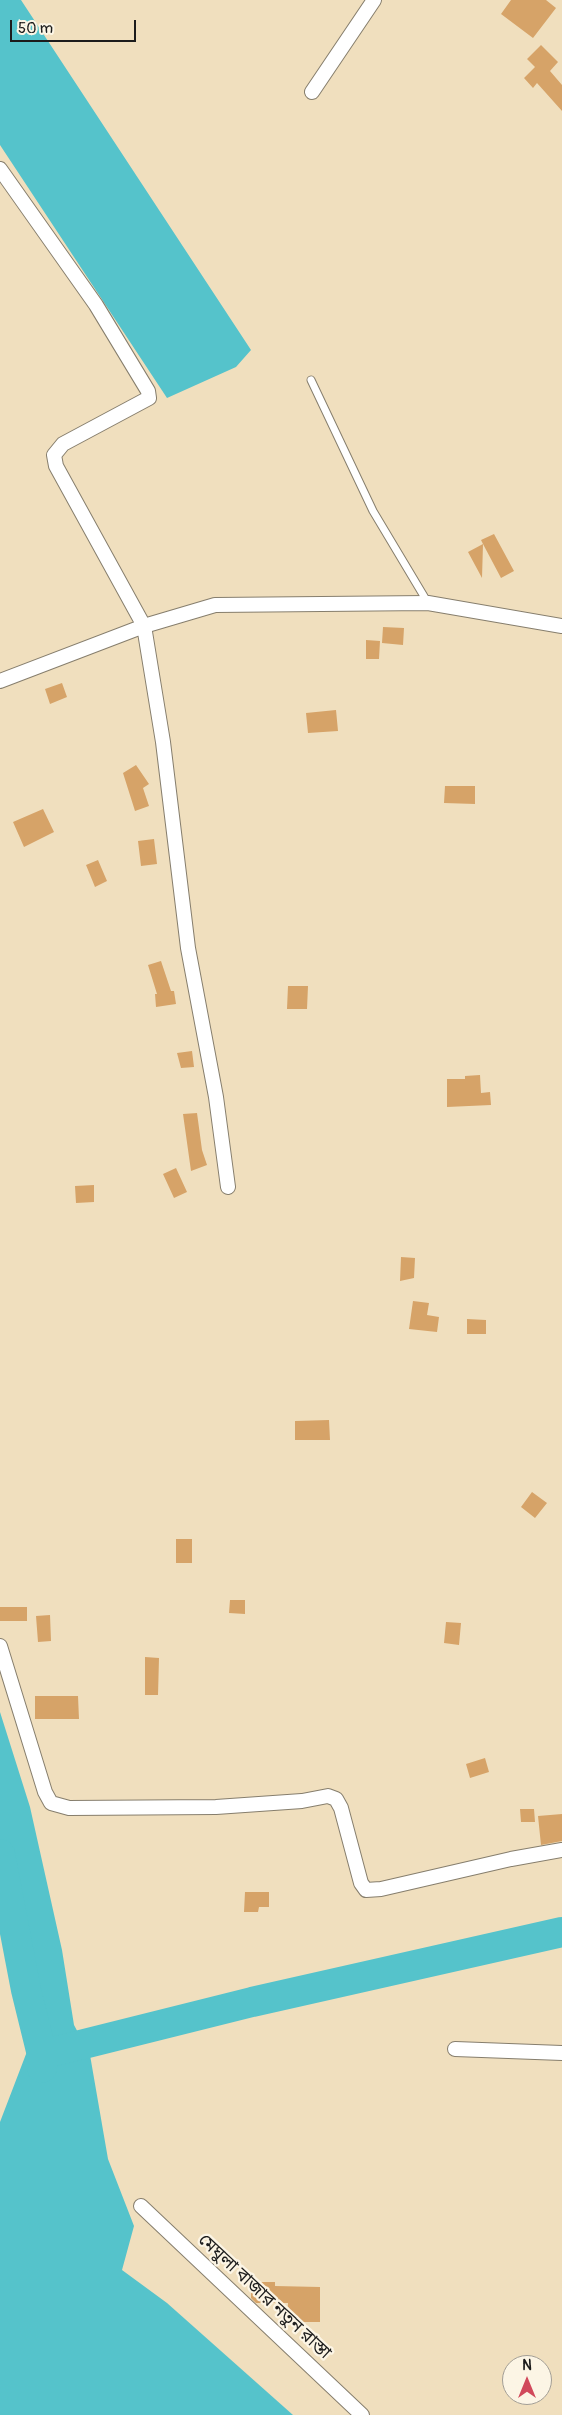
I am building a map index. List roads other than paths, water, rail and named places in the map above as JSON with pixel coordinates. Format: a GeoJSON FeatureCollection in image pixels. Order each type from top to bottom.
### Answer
{"type":"FeatureCollection","features":[{"type":"Feature","properties":{"kind":"street"},"geometry":{"type":"LineString","coordinates":[[312,92],[374,0]]}},
{"type":"Feature","properties":{"kind":"street"},"geometry":{"type":"LineString","coordinates":[[0,169],[96,306],[148,391],[149,398],[63,444],[54,455],[56,466],[144,626],[163,742],[188,948],[216,1096],[228,1187]]}},
{"type":"Feature","properties":{"kind":"street"},"geometry":{"type":"LineString","coordinates":[[0,681],[144,626],[215,605],[428,603],[562,626]]}},
{"type":"Feature","properties":{"kind":"street"},"geometry":{"type":"LineString","coordinates":[[0,1646],[45,1792],[51,1804],[69,1808],[216,1807],[302,1801],[328,1796],[336,1799],[341,1808],[366,1890],[381,1889],[511,1859],[562,1850]]}},
{"type":"Feature","properties":{"kind":"street"},"geometry":{"type":"LineString","coordinates":[[455,2049],[562,2053]]}},
{"type":"Feature","properties":{"kind":"street","name":"মেঘুলা বাজার নতুন রাস্তা"},"geometry":{"type":"LineString","coordinates":[[141,2206],[362,2415]]}},
{"type":"Feature","properties":{"kind":"lane"},"geometry":{"type":"LineString","coordinates":[[311,380],[372,511],[428,603]]}},
{"type":"Feature","properties":{"kind":"water"},"geometry":{"type":"Polygon","coordinates":[[[0,0],[21,0],[251,350],[236,367],[167,398],[0,145],[0,0]]]}},
{"type":"Feature","properties":{"kind":"water"},"geometry":{"type":"Polygon","coordinates":[[[0,1712],[30,1807],[62,1950],[74,2025],[90,2055],[108,2159],[134,2226],[122,2270],[167,2303],[293,2415],[0,2415],[0,2122],[36,2028],[30,1978],[14,1923],[0,1854],[0,1712]]]}},
{"type":"Feature","properties":{"kind":"waterway"},"geometry":{"type":"LineString","coordinates":[[0,1854],[26,1990],[42,2055],[42,2068]]}},
{"type":"Feature","properties":{"kind":"waterway"},"geometry":{"type":"LineString","coordinates":[[44,2054],[252,2002],[562,1932]]}}]}
